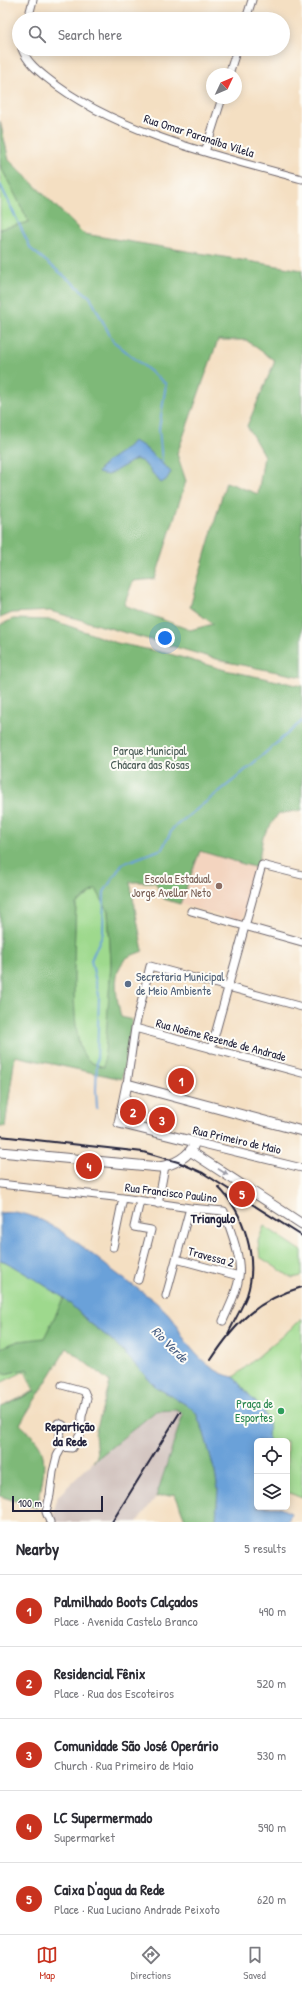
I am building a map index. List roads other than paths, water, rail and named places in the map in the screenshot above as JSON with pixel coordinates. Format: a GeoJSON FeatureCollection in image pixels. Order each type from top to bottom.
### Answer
{"type":"FeatureCollection","features":[{"type":"Feature","properties":{"kind":"street"},"geometry":{"type":"LineString","coordinates":[[30,12],[33,0]]}},
{"type":"Feature","properties":{"kind":"street"},"geometry":{"type":"LineString","coordinates":[[248,12],[252,0]]}},
{"type":"Feature","properties":{"kind":"street","name":"Rua Omar Paranaíba Vilela"},"geometry":{"type":"LineString","coordinates":[[25,56],[33,66],[60,88],[89,105],[160,137],[205,152],[302,179]]}},
{"type":"Feature","properties":{"kind":"street"},"geometry":{"type":"LineString","coordinates":[[231,68],[235,56]]}},
{"type":"Feature","properties":{"kind":"street"},"geometry":{"type":"LineString","coordinates":[[205,152],[220,104]]}},
{"type":"Feature","properties":{"kind":"street"},"geometry":{"type":"LineString","coordinates":[[211,1049],[262,864],[302,875]]}},
{"type":"Feature","properties":{"kind":"street"},"geometry":{"type":"LineString","coordinates":[[191,911],[302,942]]}},
{"type":"Feature","properties":{"kind":"street"},"geometry":{"type":"LineString","coordinates":[[302,1006],[150,966],[134,1028],[127,1084],[302,1131]]}},
{"type":"Feature","properties":{"kind":"street","name":"Rua Noême Rezende de Andrade"},"geometry":{"type":"LineString","coordinates":[[134,1028],[302,1073]]}},
{"type":"Feature","properties":{"kind":"street","name":"Rua Primeiro de Maio"},"geometry":{"type":"LineString","coordinates":[[127,1084],[119,1123],[302,1168]]}},
{"type":"Feature","properties":{"kind":"street"},"geometry":{"type":"LineString","coordinates":[[0,1152],[165,1166],[178,1162],[190,1151],[195,1142]]}},
{"type":"Feature","properties":{"kind":"street"},"geometry":{"type":"LineString","coordinates":[[190,1151],[302,1224]]}},
{"type":"Feature","properties":{"kind":"street"},"geometry":{"type":"LineString","coordinates":[[158,1204],[165,1166]]}},
{"type":"Feature","properties":{"kind":"street","name":"Rua Francisco Paulino"},"geometry":{"type":"LineString","coordinates":[[0,1184],[224,1211],[236,1247],[239,1276],[233,1299],[223,1321]]}},
{"type":"Feature","properties":{"kind":"street"},"geometry":{"type":"LineString","coordinates":[[113,1247],[123,1198]]}},
{"type":"Feature","properties":{"kind":"street"},"geometry":{"type":"LineString","coordinates":[[138,1280],[151,1230],[134,1227],[140,1201]]}},
{"type":"Feature","properties":{"kind":"street"},"geometry":{"type":"LineString","coordinates":[[166,1296],[190,1208]]}},
{"type":"Feature","properties":{"kind":"street","name":"Travessa 2"},"geometry":{"type":"LineString","coordinates":[[176,1260],[239,1276]]}},
{"type":"Feature","properties":{"kind":"street"},"geometry":{"type":"LineString","coordinates":[[62,1385],[84,1391],[87,1398],[82,1416],[81,1433],[72,1448],[62,1447]]}},
{"type":"Feature","properties":{"kind":"street"},"geometry":{"type":"LineString","coordinates":[[50,1522],[46,1512],[53,1472],[57,1456],[62,1447],[59,1437],[63,1425],[58,1423]]}},
{"type":"Feature","properties":{"kind":"water"},"geometry":{"type":"Polygon","coordinates":[[[133,441],[143,446],[171,472],[166,480],[161,483],[143,462],[136,459],[108,475],[98,473],[105,464],[133,441]]]}},
{"type":"Feature","properties":{"kind":"water","name":"Rio Verde"},"geometry":{"type":"Polygon","coordinates":[[[14,1212],[29,1215],[57,1228],[70,1237],[160,1306],[174,1320],[187,1343],[198,1356],[212,1368],[234,1377],[263,1412],[268,1422],[268,1438],[254,1438],[254,1510],[284,1510],[291,1513],[288,1522],[216,1522],[218,1490],[215,1472],[204,1433],[196,1413],[190,1407],[156,1387],[114,1342],[90,1323],[64,1298],[6,1262],[0,1260],[0,1213],[14,1212]]]}},
{"type":"Feature","properties":{"kind":"waterway"},"geometry":{"type":"LineString","coordinates":[[0,184],[31,249],[90,297],[113,341],[166,384],[159,429],[162,462]]}},
{"type":"Feature","properties":{"kind":"waterway"},"geometry":{"type":"LineString","coordinates":[[97,1108],[96,1090],[99,995],[91,960],[103,933],[104,892],[122,864],[162,849],[173,828],[235,779],[302,721]]}},
{"type":"Feature","properties":{"kind":"railway"},"geometry":{"type":"LineString","coordinates":[[0,1136],[143,1152],[178,1162],[203,1173],[302,1236]]}},
{"type":"Feature","properties":{"kind":"railway"},"geometry":{"type":"LineString","coordinates":[[218,1187],[227,1197],[242,1223],[247,1237],[251,1266],[247,1295],[228,1334]]}},
{"type":"Feature","properties":{"kind":"railway"},"geometry":{"type":"LineString","coordinates":[[211,1360],[229,1334],[249,1314],[272,1299],[286,1292],[302,1287]]}},
{"type":"Feature","properties":{"kind":"railway"},"geometry":{"type":"LineString","coordinates":[[112,1522],[180,1412]]}},
{"type":"Feature","properties":{"kind":"place","name":"Escola Estadual Jorge Avellar Neto"},"geometry":{"type":"Point","coordinates":[219,886]}},
{"type":"Feature","properties":{"kind":"place","name":"Secretaria Municipal de Meio Ambiente"},"geometry":{"type":"Point","coordinates":[128,984]}},
{"type":"Feature","properties":{"kind":"place","name":"Palmilhado Boots Calçados"},"geometry":{"type":"Point","coordinates":[181,1081]}},
{"type":"Feature","properties":{"kind":"place","name":"Residencial Fênix"},"geometry":{"type":"Point","coordinates":[133,1112]}},
{"type":"Feature","properties":{"kind":"place","name":"Comunidade São José Operário"},"geometry":{"type":"Point","coordinates":[162,1120]}},
{"type":"Feature","properties":{"kind":"place","name":"LC Supermermado"},"geometry":{"type":"Point","coordinates":[89,1166]}},
{"type":"Feature","properties":{"kind":"place","name":"Caixa D'agua da Rede"},"geometry":{"type":"Point","coordinates":[242,1194]}},
{"type":"Feature","properties":{"kind":"place","name":"Praça de Esportes"},"geometry":{"type":"Point","coordinates":[281,1411]}},
{"type":"Feature","properties":{"kind":"district","name":"Triangulo"},"geometry":{"type":"Point","coordinates":[213,1218]}},
{"type":"Feature","properties":{"kind":"district","name":"Repartição da Rede"},"geometry":{"type":"Point","coordinates":[70,1434]}},
{"type":"Feature","properties":{"kind":"park label","name":"Parque Municipal Chácara das Rosas"},"geometry":{"type":"Point","coordinates":[150,758]}}]}
